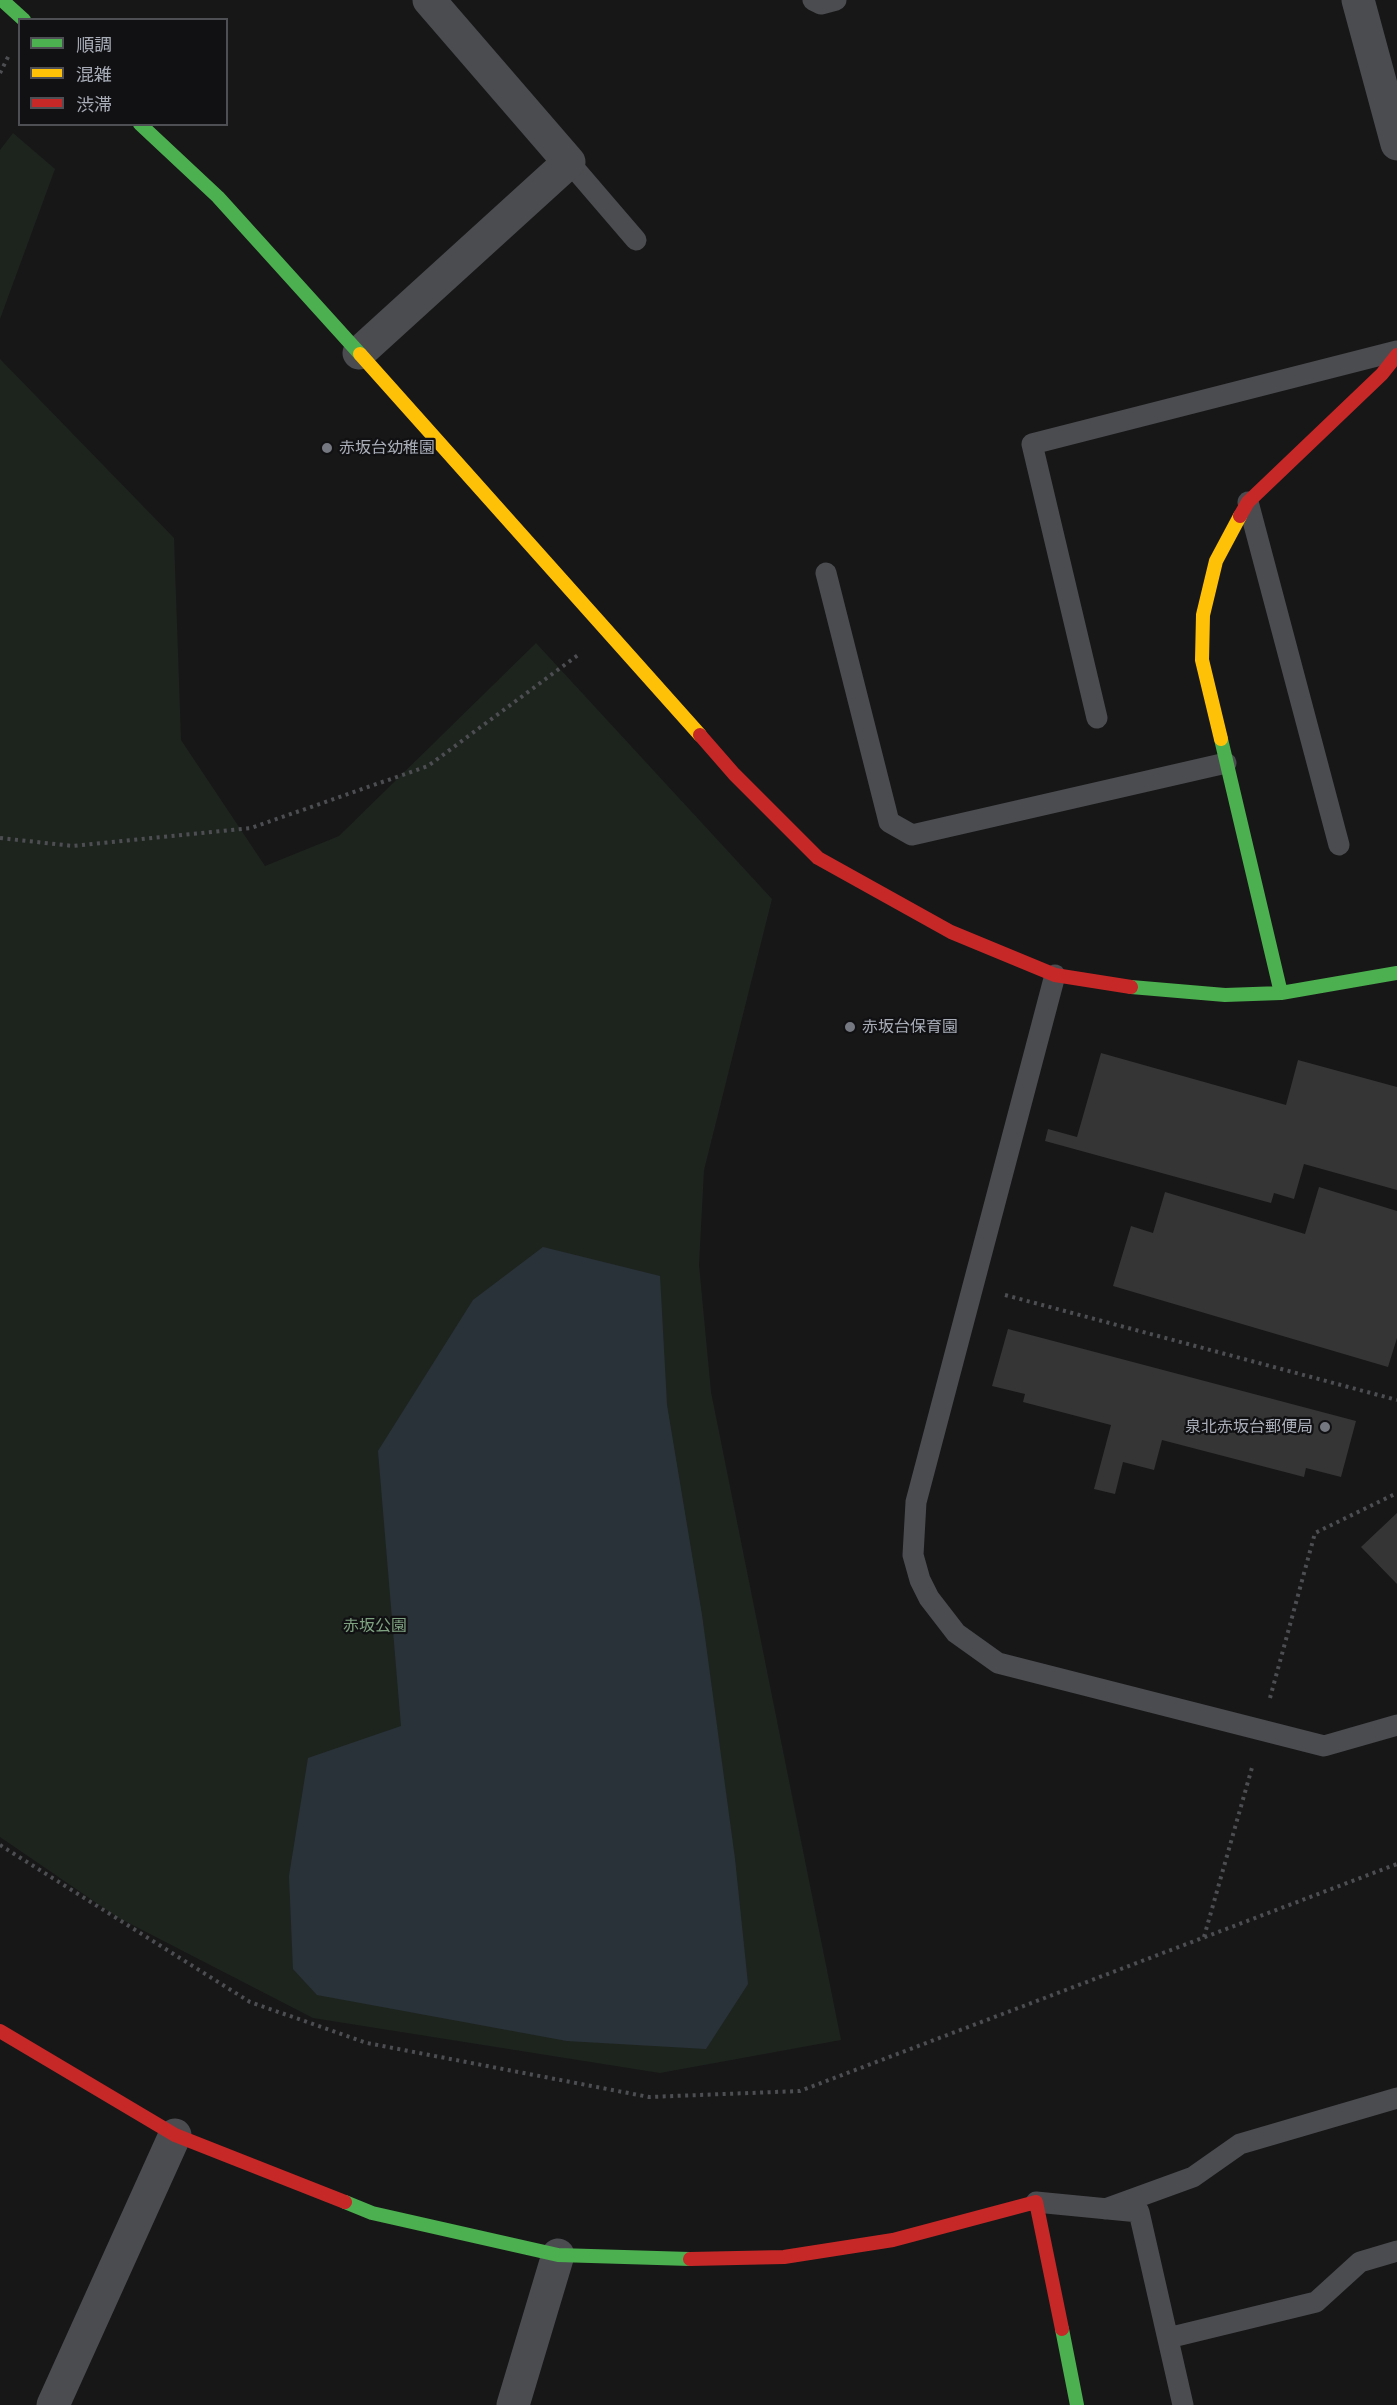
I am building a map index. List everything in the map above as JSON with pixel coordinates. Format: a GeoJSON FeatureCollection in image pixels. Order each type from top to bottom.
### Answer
{"type":"FeatureCollection","features":[{"type":"Feature","properties":{"kind":"street"},"geometry":{"type":"LineString","coordinates":[[2,0],[22,18]]}},
{"type":"Feature","properties":{"kind":"street"},"geometry":{"type":"LineString","coordinates":[[359,353],[569,162],[429,0]]}},
{"type":"Feature","properties":{"kind":"street"},"geometry":{"type":"LineString","coordinates":[[1358,0],[1397,144]]}},
{"type":"Feature","properties":{"kind":"street"},"geometry":{"type":"LineString","coordinates":[[142,126],[218,197],[610,632],[734,774],[818,858],[951,932],[1054,975],[1152,990],[1226,995],[1281,993],[1397,973]]}},
{"type":"Feature","properties":{"kind":"street"},"geometry":{"type":"LineString","coordinates":[[1281,993],[1203,660],[1203,615],[1216,561],[1248,502],[1382,374],[1397,353]]}},
{"type":"Feature","properties":{"kind":"street"},"geometry":{"type":"LineString","coordinates":[[0,2031],[175,2134],[372,2213],[558,2254],[693,2259],[784,2256],[893,2240],[1036,2202],[1077,2405]]}},
{"type":"Feature","properties":{"kind":"street"},"geometry":{"type":"LineString","coordinates":[[52,2405],[175,2134]]}},
{"type":"Feature","properties":{"kind":"street"},"geometry":{"type":"LineString","coordinates":[[513,2405],[558,2254]]}},
{"type":"Feature","properties":{"kind":"lane"},"geometry":{"type":"LineString","coordinates":[[813,0],[821,4],[836,0]]}},
{"type":"Feature","properties":{"kind":"lane"},"geometry":{"type":"LineString","coordinates":[[569,162],[636,240]]}},
{"type":"Feature","properties":{"kind":"lane"},"geometry":{"type":"LineString","coordinates":[[1097,718],[1032,444],[1397,353]]}},
{"type":"Feature","properties":{"kind":"lane"},"geometry":{"type":"LineString","coordinates":[[1248,502],[1339,845]]}},
{"type":"Feature","properties":{"kind":"lane"},"geometry":{"type":"LineString","coordinates":[[826,573],[889,822],[912,835],[1226,763]]}},
{"type":"Feature","properties":{"kind":"lane"},"geometry":{"type":"LineString","coordinates":[[1054,975],[916,1502],[913,1555],[928,1598],[956,1633],[998,1663],[1324,1746],[1397,1725]]}},
{"type":"Feature","properties":{"kind":"lane"},"geometry":{"type":"LineString","coordinates":[[1105,2209],[1193,2177],[1240,2144],[1397,2098]]}},
{"type":"Feature","properties":{"kind":"lane"},"geometry":{"type":"LineString","coordinates":[[1036,2202],[1138,2212],[1183,2405]]}},
{"type":"Feature","properties":{"kind":"lane"},"geometry":{"type":"LineString","coordinates":[[1168,2338],[1316,2302],[1360,2262],[1397,2251]]}},
{"type":"Feature","properties":{"kind":"path"},"geometry":{"type":"LineString","coordinates":[[0,838],[73,846],[251,828],[428,766],[610,632]]}},
{"type":"Feature","properties":{"kind":"path"},"geometry":{"type":"LineString","coordinates":[[972,1286],[1397,1400]]}},
{"type":"Feature","properties":{"kind":"path"},"geometry":{"type":"LineString","coordinates":[[1204,1937],[1262,1731],[1314,1533],[1397,1493]]}},
{"type":"Feature","properties":{"kind":"path"},"geometry":{"type":"LineString","coordinates":[[0,1845],[250,2002],[367,2043],[650,2097],[800,2091],[1397,1864]]}},
{"type":"Feature","properties":{"kind":"green space"},"geometry":{"type":"Polygon","coordinates":[[[13,133],[55,169],[0,319],[0,150],[13,133]]]}},
{"type":"Feature","properties":{"kind":"green space","name":"赤坂公園"},"geometry":{"type":"Polygon","coordinates":[[[0,359],[174,538],[181,740],[265,866],[339,836],[536,643],[772,899],[704,1170],[699,1265],[711,1392],[841,2040],[660,2073],[313,2018],[117,1917],[0,1837],[0,359]]]}},
{"type":"Feature","properties":{"kind":"shaded area"},"geometry":{"type":"Polygon","coordinates":[[[543,1247],[660,1276],[667,1405],[702,1615],[735,1859],[748,1984],[706,2049],[567,2041],[317,1995],[293,1969],[289,1876],[308,1758],[401,1726],[378,1451],[473,1300],[543,1247]]]}},
{"type":"Feature","properties":{"kind":"building"},"geometry":{"type":"Polygon","coordinates":[[[1101,1053],[1286,1105],[1298,1060],[1397,1087],[1397,1190],[1304,1164],[1294,1199],[1274,1193],[1271,1203],[1045,1141],[1048,1129],[1077,1137],[1101,1053]]]}},
{"type":"Feature","properties":{"kind":"building"},"geometry":{"type":"Polygon","coordinates":[[[1319,1187],[1397,1211],[1397,1338],[1388,1367],[1113,1286],[1131,1226],[1153,1233],[1165,1192],[1305,1234],[1319,1187]]]}},
{"type":"Feature","properties":{"kind":"building"},"geometry":{"type":"Polygon","coordinates":[[[1008,1329],[1356,1421],[1341,1477],[1306,1468],[1304,1477],[1162,1440],[1154,1470],[1123,1462],[1115,1494],[1094,1489],[1111,1425],[1023,1402],[1025,1394],[992,1386],[1008,1329]]]}},
{"type":"Feature","properties":{"kind":"building"},"geometry":{"type":"Polygon","coordinates":[[[1397,1513],[1397,1584],[1361,1547],[1397,1513]]]}},
{"type":"Feature","properties":{"kind":"traffic: fast"},"geometry":{"type":"LineString","coordinates":[[2,0],[22,18]]}},
{"type":"Feature","properties":{"kind":"traffic: fast"},"geometry":{"type":"LineString","coordinates":[[142,126],[218,197],[360,354]]}},
{"type":"Feature","properties":{"kind":"traffic: fast"},"geometry":{"type":"LineString","coordinates":[[1221,739],[1281,993]]}},
{"type":"Feature","properties":{"kind":"traffic: fast"},"geometry":{"type":"LineString","coordinates":[[1131,987],[1225,995],[1281,993],[1397,973]]}},
{"type":"Feature","properties":{"kind":"traffic: fast"},"geometry":{"type":"LineString","coordinates":[[345,2202],[372,2213],[558,2255],[690,2259]]}},
{"type":"Feature","properties":{"kind":"traffic: fast"},"geometry":{"type":"LineString","coordinates":[[1062,2329],[1077,2405]]}},
{"type":"Feature","properties":{"kind":"traffic: slow"},"geometry":{"type":"LineString","coordinates":[[360,354],[700,735]]}},
{"type":"Feature","properties":{"kind":"traffic: slow"},"geometry":{"type":"LineString","coordinates":[[1221,739],[1202,660],[1203,615],[1216,561],[1240,516]]}},
{"type":"Feature","properties":{"kind":"traffic: jam"},"geometry":{"type":"LineString","coordinates":[[1240,516],[1248,502],[1382,374],[1397,355]]}},
{"type":"Feature","properties":{"kind":"traffic: jam"},"geometry":{"type":"LineString","coordinates":[[700,735],[734,774],[818,858],[951,932],[1055,975],[1131,987]]}},
{"type":"Feature","properties":{"kind":"traffic: jam"},"geometry":{"type":"LineString","coordinates":[[0,2031],[175,2135],[345,2202]]}},
{"type":"Feature","properties":{"kind":"traffic: jam"},"geometry":{"type":"LineString","coordinates":[[690,2259],[784,2257],[893,2240],[1036,2202],[1062,2329]]}},
{"type":"Feature","properties":{"kind":"place","name":"赤坂台幼稚園"},"geometry":{"type":"Point","coordinates":[327,448]}},
{"type":"Feature","properties":{"kind":"place","name":"赤坂台保育園"},"geometry":{"type":"Point","coordinates":[850,1027]}},
{"type":"Feature","properties":{"kind":"place","name":"泉北赤坂台郵便局"},"geometry":{"type":"Point","coordinates":[1325,1427]}}]}
